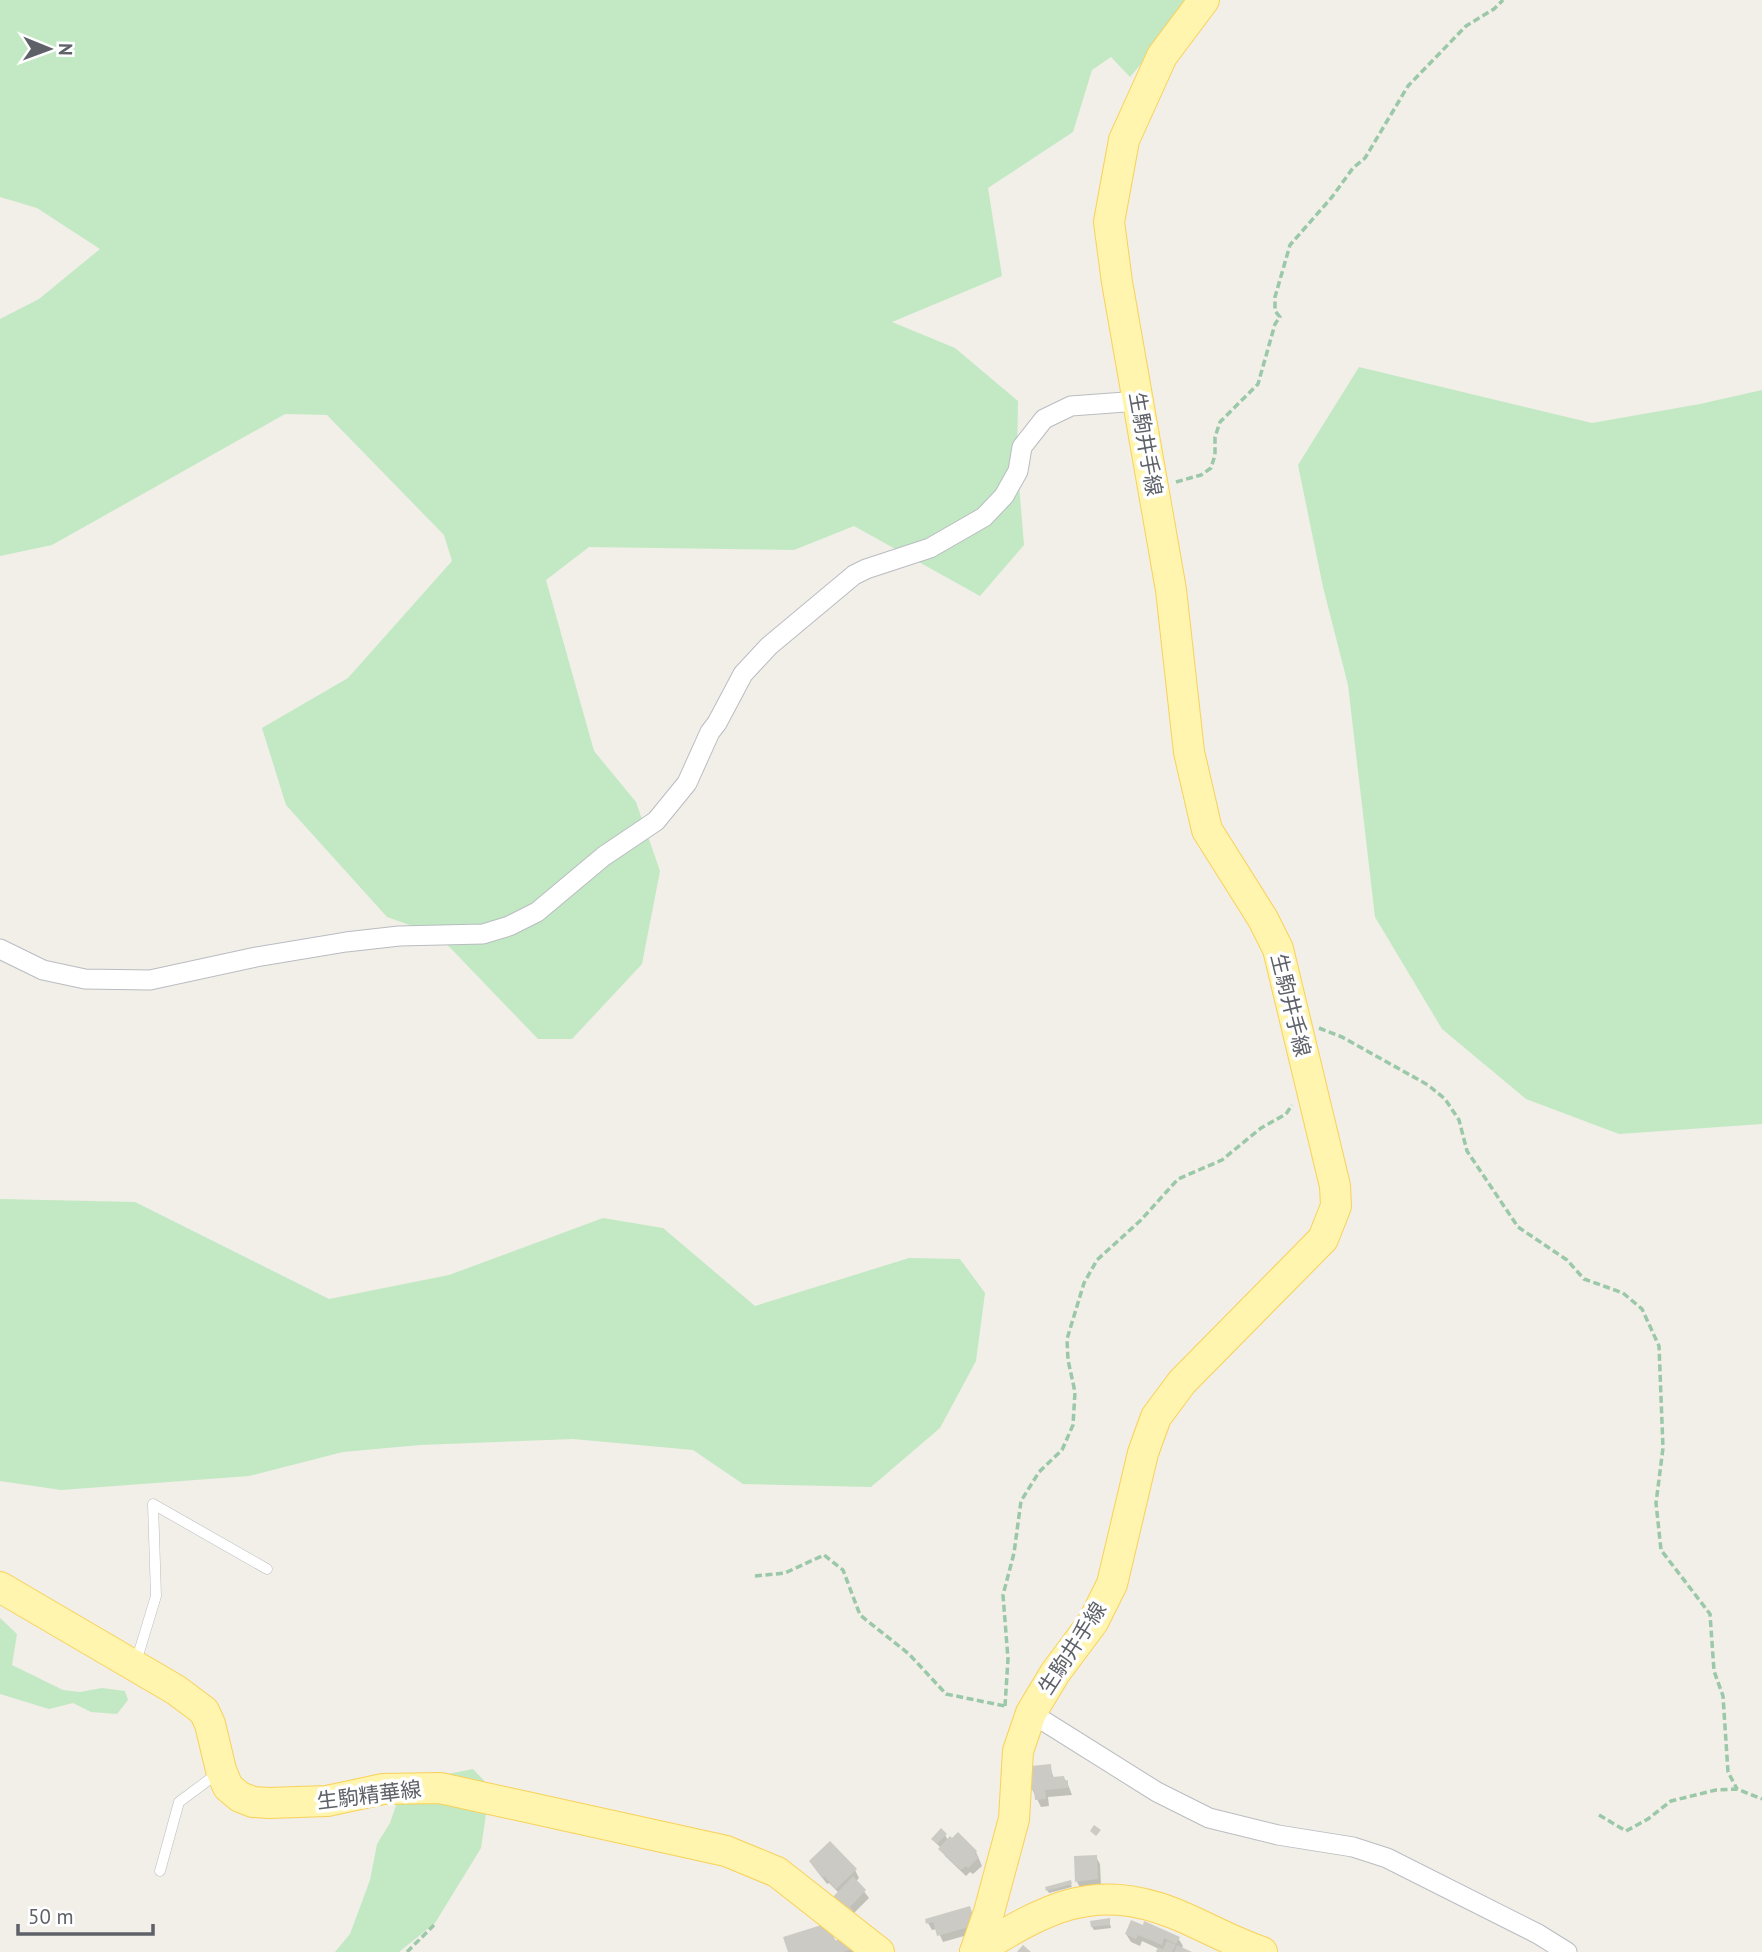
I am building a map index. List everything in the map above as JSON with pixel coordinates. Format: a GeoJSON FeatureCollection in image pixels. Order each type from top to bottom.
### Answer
{"type":"FeatureCollection","features":[{"type":"Feature","properties":{"kind":"main road","name":"生駒井手線"},"geometry":{"type":"LineString","coordinates":[[975,1952],[989,1912],[1014,1819],[1018,1751],[1031,1713],[1055,1673],[1093,1622],[1112,1584],[1143,1453],[1157,1417],[1182,1381],[1323,1239],[1336,1206],[1335,1186],[1278,949],[1264,919],[1207,830],[1189,752],[1171,590],[1109,222],[1124,140],[1162,57],[1204,0]]}},
{"type":"Feature","properties":{"kind":"main road","name":"生駒精華線"},"geometry":{"type":"LineString","coordinates":[[0,1587],[135,1666],[204,1711],[228,1787],[240,1797],[253,1802],[327,1801],[383,1789],[440,1788],[726,1851],[777,1872],[879,1952]]}},
{"type":"Feature","properties":{"kind":"main road","name":"生駒井手線"},"geometry":{"type":"LineString","coordinates":[[975,1952],[1034,1916],[1061,1906],[1104,1899],[1150,1905],[1262,1952]]}},
{"type":"Feature","properties":{"kind":"street"},"geometry":{"type":"LineString","coordinates":[[0,949],[43,970],[85,979],[150,980],[257,957],[346,942],[400,936],[484,934],[509,926],[537,912],[604,856],[656,821],[687,783],[710,732],[743,674],[769,646],[854,575],[930,548],[984,517],[1004,496],[1018,471],[1022,447],[1044,419],[1071,406],[1139,401]]}},
{"type":"Feature","properties":{"kind":"street"},"geometry":{"type":"LineString","coordinates":[[1031,1713],[1157,1792],[1209,1818],[1278,1835],[1353,1847],[1387,1858],[1538,1934],[1567,1952]]}},
{"type":"Feature","properties":{"kind":"lane"},"geometry":{"type":"LineString","coordinates":[[135,1666],[156,1596],[153,1504],[267,1569]]}},
{"type":"Feature","properties":{"kind":"lane"},"geometry":{"type":"LineString","coordinates":[[160,1871],[180,1802],[221,1770]]}},
{"type":"Feature","properties":{"kind":"path"},"geometry":{"type":"LineString","coordinates":[[1153,486],[1184,481],[1211,468],[1220,422],[1258,384],[1275,324],[1280,317],[1275,310],[1275,297],[1290,245],[1364,158],[1408,86],[1466,26],[1494,9],[1503,0]]}},
{"type":"Feature","properties":{"kind":"path"},"geometry":{"type":"LineString","coordinates":[[1294,1018],[1342,1037],[1427,1085],[1446,1099],[1459,1120],[1467,1151],[1518,1227],[1567,1260],[1584,1279],[1623,1293],[1642,1309],[1659,1346],[1663,1448],[1656,1503],[1661,1550],[1710,1614],[1714,1671],[1723,1696],[1728,1772],[1737,1789]]}},
{"type":"Feature","properties":{"kind":"path"},"geometry":{"type":"LineString","coordinates":[[755,1576],[785,1573],[824,1555],[843,1570],[860,1615],[909,1654],[946,1694],[1005,1706],[1008,1659],[1003,1595],[1014,1553],[1021,1501],[1039,1472],[1062,1450],[1073,1425],[1075,1392],[1068,1360],[1067,1339],[1084,1283],[1097,1260],[1141,1220],[1178,1179],[1222,1160],[1261,1128],[1286,1114],[1310,1080]]}},
{"type":"Feature","properties":{"kind":"path"},"geometry":{"type":"LineString","coordinates":[[1599,1815],[1626,1831],[1648,1819],[1671,1801],[1716,1790],[1737,1789],[1762,1799]]}},
{"type":"Feature","properties":{"kind":"path"},"geometry":{"type":"LineString","coordinates":[[407,1952],[434,1925]]}},
{"type":"Feature","properties":{"kind":"green space"},"geometry":{"type":"Polygon","coordinates":[[[0,0],[1185,0],[1171,28],[1130,77],[1111,57],[1092,70],[1073,132],[988,188],[1002,276],[892,322],[955,348],[1018,401],[1017,460],[1024,545],[980,596],[854,526],[794,550],[589,547],[546,580],[594,751],[636,802],[660,871],[642,964],[572,1039],[538,1039],[438,935],[387,917],[286,805],[262,728],[348,678],[452,561],[444,535],[327,415],[285,414],[52,545],[0,556],[0,319],[39,299],[100,249],[37,208],[0,197],[0,0]]]}},
{"type":"Feature","properties":{"kind":"green space"},"geometry":{"type":"Polygon","coordinates":[[[1359,367],[1592,423],[1762,390],[1762,1124],[1619,1134],[1526,1099],[1442,1029],[1375,917],[1348,685],[1323,587],[1298,465],[1359,367]]]}},
{"type":"Feature","properties":{"kind":"green space"},"geometry":{"type":"Polygon","coordinates":[[[0,1199],[135,1202],[329,1299],[449,1275],[603,1218],[663,1228],[755,1306],[909,1258],[960,1259],[985,1293],[976,1361],[940,1428],[871,1487],[743,1484],[693,1450],[573,1439],[420,1445],[343,1452],[249,1476],[61,1490],[0,1481],[0,1199]]]}},
{"type":"Feature","properties":{"kind":"green space"},"geometry":{"type":"Polygon","coordinates":[[[0,1618],[17,1634],[12,1665],[63,1690],[80,1692],[102,1688],[125,1691],[128,1700],[117,1714],[91,1712],[73,1703],[49,1709],[0,1694],[0,1618]]]}},
{"type":"Feature","properties":{"kind":"green space"},"geometry":{"type":"Polygon","coordinates":[[[473,1769],[490,1787],[481,1848],[435,1923],[399,1952],[335,1952],[350,1934],[370,1880],[377,1844],[390,1823],[403,1785],[473,1769]]]}},
{"type":"Feature","properties":{"kind":"building"},"geometry":{"type":"Polygon","coordinates":[[[1051,1764],[1052,1777],[1064,1776],[1065,1781],[1068,1780],[1068,1788],[1045,1790],[1046,1799],[1035,1800],[1034,1790],[1030,1790],[1031,1766],[1051,1764]]]}},
{"type":"Feature","properties":{"kind":"building"},"geometry":{"type":"Polygon","coordinates":[[[1094,1825],[1101,1830],[1096,1836],[1090,1831],[1094,1825]]]}},
{"type":"Feature","properties":{"kind":"building"},"geometry":{"type":"Polygon","coordinates":[[[941,1828],[947,1834],[937,1844],[931,1839],[941,1828]]]}},
{"type":"Feature","properties":{"kind":"building"},"geometry":{"type":"Polygon","coordinates":[[[958,1832],[977,1851],[975,1854],[979,1857],[968,1868],[966,1866],[961,1870],[938,1849],[950,1836],[952,1838],[958,1832]]]}},
{"type":"Feature","properties":{"kind":"building"},"geometry":{"type":"Polygon","coordinates":[[[830,1841],[857,1869],[836,1889],[824,1876],[822,1878],[809,1861],[830,1841]]]}},
{"type":"Feature","properties":{"kind":"building"},"geometry":{"type":"Polygon","coordinates":[[[1097,1855],[1098,1879],[1075,1882],[1074,1856],[1097,1855]]]}},
{"type":"Feature","properties":{"kind":"building"},"geometry":{"type":"Polygon","coordinates":[[[853,1876],[866,1890],[850,1907],[854,1911],[848,1916],[831,1899],[853,1876]]]}},
{"type":"Feature","properties":{"kind":"building"},"geometry":{"type":"Polygon","coordinates":[[[1071,1880],[1072,1884],[1046,1891],[1045,1887],[1071,1880]]]}},
{"type":"Feature","properties":{"kind":"building"},"geometry":{"type":"Polygon","coordinates":[[[970,1906],[976,1925],[937,1936],[933,1921],[926,1924],[925,1919],[970,1906]]]}},
{"type":"Feature","properties":{"kind":"building"},"geometry":{"type":"Polygon","coordinates":[[[1110,1918],[1110,1925],[1091,1927],[1090,1921],[1110,1918]]]}},
{"type":"Feature","properties":{"kind":"building"},"geometry":{"type":"Polygon","coordinates":[[[1131,1920],[1143,1925],[1144,1921],[1180,1937],[1176,1944],[1164,1938],[1162,1945],[1138,1935],[1136,1939],[1125,1934],[1131,1920]]]}},
{"type":"Feature","properties":{"kind":"building"},"geometry":{"type":"Polygon","coordinates":[[[828,1923],[834,1941],[850,1936],[853,1949],[843,1952],[788,1952],[783,1937],[828,1923]]]}},
{"type":"Feature","properties":{"kind":"building"},"geometry":{"type":"Polygon","coordinates":[[[1167,1941],[1176,1945],[1172,1952],[1156,1952],[1158,1947],[1163,1949],[1167,1941]]]}},
{"type":"Feature","properties":{"kind":"building"},"geometry":{"type":"Polygon","coordinates":[[[1023,1945],[1031,1952],[1017,1952],[1023,1945]]]}},
{"type":"Feature","properties":{"kind":"building"},"geometry":{"type":"Polygon","coordinates":[[[1177,1945],[1192,1952],[1174,1952],[1177,1945]]]}}]}
